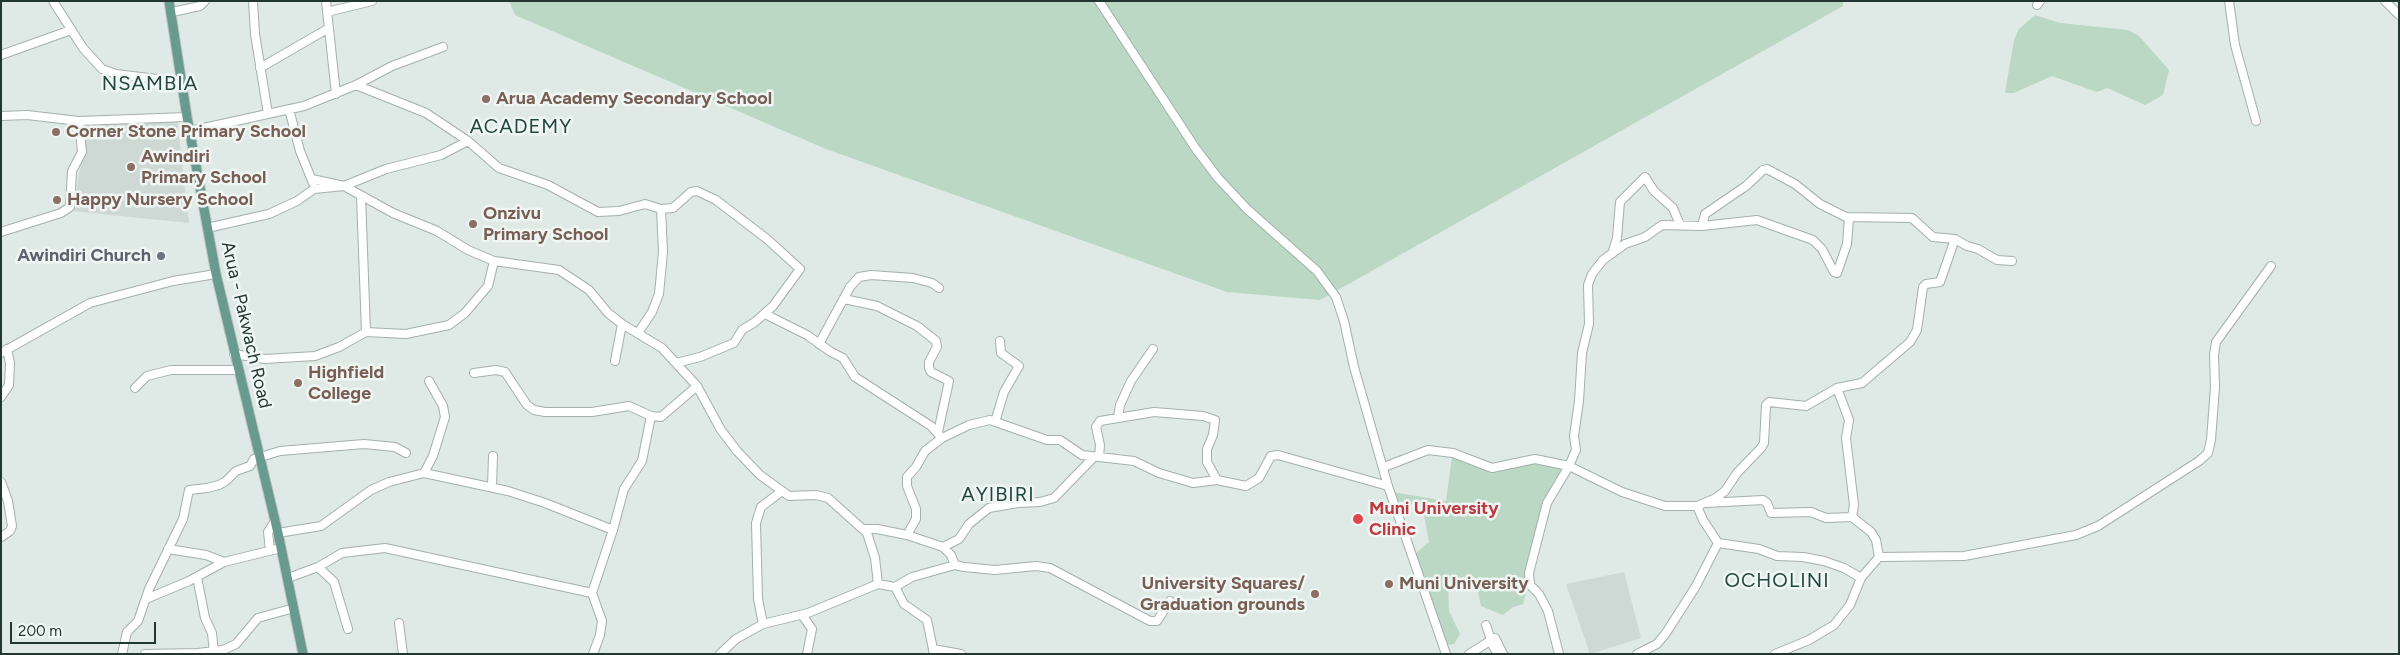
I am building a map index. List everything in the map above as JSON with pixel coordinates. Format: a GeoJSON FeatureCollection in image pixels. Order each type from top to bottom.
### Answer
{"type":"FeatureCollection","features":[{"type":"Feature","properties":{"kind":"main road","name":"Arua - Pakwach Road"},"geometry":{"type":"LineString","coordinates":[[170,1],[187,117],[216,274],[278,534],[303,654]]}},
{"type":"Feature","properties":{"kind":"street"},"geometry":{"type":"LineString","coordinates":[[53,1],[71,30],[98,66],[107,72],[182,82]]}},
{"type":"Feature","properties":{"kind":"street"},"geometry":{"type":"LineString","coordinates":[[172,12],[200,6],[205,1]]}},
{"type":"Feature","properties":{"kind":"street"},"geometry":{"type":"LineString","coordinates":[[253,1],[260,68],[268,114]]}},
{"type":"Feature","properties":{"kind":"street"},"geometry":{"type":"LineString","coordinates":[[326,1],[336,94]]}},
{"type":"Feature","properties":{"kind":"street"},"geometry":{"type":"LineString","coordinates":[[327,12],[372,1]]}},
{"type":"Feature","properties":{"kind":"street"},"geometry":{"type":"LineString","coordinates":[[1099,1],[1196,149],[1218,178],[1247,209],[1317,271],[1330,288],[1338,304],[1388,486],[1446,654]]}},
{"type":"Feature","properties":{"kind":"street"},"geometry":{"type":"LineString","coordinates":[[2229,1],[2235,45],[2256,121]]}},
{"type":"Feature","properties":{"kind":"street"},"geometry":{"type":"LineString","coordinates":[[2385,1],[2399,15]]}},
{"type":"Feature","properties":{"kind":"street"},"geometry":{"type":"LineString","coordinates":[[260,68],[329,28]]}},
{"type":"Feature","properties":{"kind":"street"},"geometry":{"type":"LineString","coordinates":[[1,55],[71,30]]}},
{"type":"Feature","properties":{"kind":"street"},"geometry":{"type":"LineString","coordinates":[[190,131],[304,106],[356,85],[392,66],[443,47]]}},
{"type":"Feature","properties":{"kind":"street"},"geometry":{"type":"LineString","coordinates":[[356,85],[426,113],[468,141],[499,168],[548,185],[567,194],[589,209],[606,212],[645,204],[661,209],[673,208],[691,192],[697,191],[716,200],[767,239],[800,269],[765,314],[742,330],[734,343],[700,357],[676,363]]}},
{"type":"Feature","properties":{"kind":"street"},"geometry":{"type":"LineString","coordinates":[[289,109],[300,151],[312,179],[314,189]]}},
{"type":"Feature","properties":{"kind":"street"},"geometry":{"type":"LineString","coordinates":[[1,116],[26,116],[79,121],[187,117]]}},
{"type":"Feature","properties":{"kind":"street"},"geometry":{"type":"LineString","coordinates":[[1,232],[61,213],[70,207],[72,171],[82,152],[79,121]]}},
{"type":"Feature","properties":{"kind":"street"},"geometry":{"type":"LineString","coordinates":[[207,228],[269,214],[297,201],[314,189],[344,186],[386,169],[441,154],[468,141]]}},
{"type":"Feature","properties":{"kind":"street"},"geometry":{"type":"LineString","coordinates":[[1702,226],[1705,214],[1746,186],[1763,170],[1767,169],[1795,184],[1820,204],[1849,218],[1912,218],[1933,237],[1955,239],[1997,260],[2012,261]]}},
{"type":"Feature","properties":{"kind":"street"},"geometry":{"type":"LineString","coordinates":[[1613,252],[1617,238],[1620,202],[1645,178],[1654,191],[1673,208],[1680,224]]}},
{"type":"Feature","properties":{"kind":"street"},"geometry":{"type":"LineString","coordinates":[[312,179],[344,186],[393,213],[437,231],[468,250],[494,261],[559,270],[589,290],[608,313],[622,324],[662,348],[676,363],[697,386],[721,430],[736,452],[760,475],[782,491],[795,497],[816,495],[828,498],[863,529],[870,540],[878,584]]}},
{"type":"Feature","properties":{"kind":"street"},"geometry":{"type":"LineString","coordinates":[[361,196],[366,332]]}},
{"type":"Feature","properties":{"kind":"street"},"geometry":{"type":"LineString","coordinates":[[638,333],[652,312],[659,294],[663,252],[661,209]]}},
{"type":"Feature","properties":{"kind":"street"},"geometry":{"type":"LineString","coordinates":[[1559,654],[1548,611],[1539,594],[1530,585],[1529,573],[1546,503],[1569,466],[1576,450],[1574,436],[1582,353],[1589,324],[1588,285],[1597,266],[1628,242],[1645,237],[1662,225],[1702,226],[1751,220],[1772,224],[1813,240],[1822,249],[1835,273],[1838,271],[1847,244],[1849,218]]}},
{"type":"Feature","properties":{"kind":"street"},"geometry":{"type":"LineString","coordinates":[[1384,467],[1428,450],[1453,453],[1492,468],[1535,459],[1569,466],[1605,485],[1653,504],[1676,508],[1706,503],[1725,491],[1736,472],[1761,448],[1764,443],[1766,405],[1773,401],[1806,406],[1837,388],[1862,384],[1913,338],[1918,326],[1922,289],[1926,284],[1940,282],[1955,239]]}},
{"type":"Feature","properties":{"kind":"street"},"geometry":{"type":"LineString","coordinates":[[234,354],[265,359],[315,356],[339,347],[366,332],[406,334],[449,325],[465,313],[488,286],[494,261]]}},
{"type":"Feature","properties":{"kind":"street"},"geometry":{"type":"LineString","coordinates":[[1879,557],[1964,556],[2076,535],[2114,517],[2129,504],[2199,461],[2208,453],[2212,440],[2216,342],[2270,266]]}},
{"type":"Feature","properties":{"kind":"street"},"geometry":{"type":"LineString","coordinates":[[1,397],[9,385],[10,347],[90,303],[173,281],[216,274]]}},
{"type":"Feature","properties":{"kind":"street"},"geometry":{"type":"LineString","coordinates":[[819,344],[852,284],[863,276],[916,278],[939,288]]}},
{"type":"Feature","properties":{"kind":"street"},"geometry":{"type":"LineString","coordinates":[[844,299],[877,306],[917,326],[936,341],[937,347],[929,362],[929,368],[932,372],[949,381],[940,435]]}},
{"type":"Feature","properties":{"kind":"street"},"geometry":{"type":"LineString","coordinates":[[765,314],[807,335],[844,358],[855,377],[932,426],[940,435]]}},
{"type":"Feature","properties":{"kind":"street"},"geometry":{"type":"LineString","coordinates":[[615,361],[622,324]]}},
{"type":"Feature","properties":{"kind":"street"},"geometry":{"type":"LineString","coordinates":[[995,422],[1004,392],[1019,366],[1002,356],[999,349],[1000,341]]}},
{"type":"Feature","properties":{"kind":"street"},"geometry":{"type":"LineString","coordinates":[[1118,417],[1121,402],[1131,380],[1154,349]]}},
{"type":"Feature","properties":{"kind":"street"},"geometry":{"type":"LineString","coordinates":[[135,388],[147,376],[171,370],[238,370]]}},
{"type":"Feature","properties":{"kind":"street"},"geometry":{"type":"LineString","coordinates":[[474,373],[496,370],[506,372],[526,404],[534,410],[592,412],[629,406],[651,416],[663,417],[697,386]]}},
{"type":"Feature","properties":{"kind":"street"},"geometry":{"type":"LineString","coordinates":[[424,474],[433,456],[445,417],[443,406],[429,381]]}},
{"type":"Feature","properties":{"kind":"street"},"geometry":{"type":"LineString","coordinates":[[1837,388],[1849,420],[1846,438],[1854,505],[1852,517]]}},
{"type":"Feature","properties":{"kind":"street"},"geometry":{"type":"LineString","coordinates":[[944,546],[959,539],[969,524],[989,508],[1018,503],[1040,502],[1054,498],[1096,457],[1100,445],[1096,427],[1100,421],[1159,412],[1203,416],[1213,419],[1215,424],[1208,449],[1207,462],[1217,480]]}},
{"type":"Feature","properties":{"kind":"street"},"geometry":{"type":"LineString","coordinates":[[593,654],[600,635],[602,620],[592,593],[613,530],[624,489],[635,476],[642,461],[651,416]]}},
{"type":"Feature","properties":{"kind":"street"},"geometry":{"type":"LineString","coordinates":[[907,535],[916,519],[916,509],[907,486],[907,477],[916,467],[925,451],[940,435],[983,421],[995,422],[1047,440],[1060,440],[1082,455],[1134,461],[1159,473],[1193,483],[1217,480],[1246,486],[1252,485],[1259,478],[1271,456],[1278,455],[1388,486]]}},
{"type":"Feature","properties":{"kind":"street"},"geometry":{"type":"LineString","coordinates":[[122,654],[126,633],[138,621],[168,549],[183,519],[189,490],[219,485],[226,481],[234,472],[250,466],[254,459],[280,452],[364,444],[395,447],[406,452]]}},
{"type":"Feature","properties":{"kind":"street"},"geometry":{"type":"LineString","coordinates":[[492,487],[493,456]]}},
{"type":"Feature","properties":{"kind":"street"},"geometry":{"type":"LineString","coordinates":[[278,534],[321,526],[372,490],[390,482],[424,474],[492,487],[545,503],[613,530]]}},
{"type":"Feature","properties":{"kind":"street"},"geometry":{"type":"LineString","coordinates":[[1,482],[8,501],[12,526],[10,531],[1,537]]}},
{"type":"Feature","properties":{"kind":"street"},"geometry":{"type":"LineString","coordinates":[[763,624],[758,599],[756,523],[761,507],[782,491]]}},
{"type":"Feature","properties":{"kind":"street"},"geometry":{"type":"LineString","coordinates":[[1706,503],[1763,500],[1767,503],[1771,513],[1811,512],[1826,518],[1852,517],[1874,536],[1879,549],[1879,557],[1861,578],[1850,605],[1834,625],[1808,640],[1775,654]]}},
{"type":"Feature","properties":{"kind":"street"},"geometry":{"type":"LineString","coordinates":[[1697,506],[1703,520],[1718,543],[1759,549],[1777,556],[1803,557],[1824,562],[1844,568],[1861,578]]}},
{"type":"Feature","properties":{"kind":"street"},"geometry":{"type":"LineString","coordinates":[[270,550],[268,532],[275,521]]}},
{"type":"Feature","properties":{"kind":"street"},"geometry":{"type":"LineString","coordinates":[[863,529],[877,529],[907,535],[944,546],[951,555],[955,565]]}},
{"type":"Feature","properties":{"kind":"street"},"geometry":{"type":"LineString","coordinates":[[1637,654],[1657,644],[1672,625],[1696,586],[1718,543]]}},
{"type":"Feature","properties":{"kind":"street"},"geometry":{"type":"LineString","coordinates":[[146,599],[197,577],[224,562],[281,548]]}},
{"type":"Feature","properties":{"kind":"street"},"geometry":{"type":"LineString","coordinates":[[288,578],[318,567],[342,553],[372,548],[393,549],[478,570],[592,593]]}},
{"type":"Feature","properties":{"kind":"street"},"geometry":{"type":"LineString","coordinates":[[168,549],[206,555],[224,562]]}},
{"type":"Feature","properties":{"kind":"street"},"geometry":{"type":"LineString","coordinates":[[720,654],[736,639],[763,624],[802,615],[878,584],[895,587],[912,576],[955,565],[996,570],[1036,566],[1050,568],[1154,622],[1170,601]]}},
{"type":"Feature","properties":{"kind":"street"},"geometry":{"type":"LineString","coordinates":[[318,567],[334,582],[348,629]]}},
{"type":"Feature","properties":{"kind":"street"},"geometry":{"type":"LineString","coordinates":[[197,577],[205,618],[212,633],[214,653]]}},
{"type":"Feature","properties":{"kind":"street"},"geometry":{"type":"LineString","coordinates":[[895,587],[904,604],[927,620],[934,651],[961,654]]}},
{"type":"Feature","properties":{"kind":"street"},"geometry":{"type":"LineString","coordinates":[[145,654],[214,653],[227,649],[236,644],[260,617],[294,608]]}},
{"type":"Feature","properties":{"kind":"street"},"geometry":{"type":"LineString","coordinates":[[802,615],[812,628],[807,654]]}},
{"type":"Feature","properties":{"kind":"street"},"geometry":{"type":"LineString","coordinates":[[399,623],[403,654]]}},
{"type":"Feature","properties":{"kind":"street"},"geometry":{"type":"LineString","coordinates":[[1486,626],[1491,640],[1495,638],[1503,654]]}},
{"type":"Feature","properties":{"kind":"street"},"geometry":{"type":"LineString","coordinates":[[1469,654],[1490,641],[1498,654]]}},
{"type":"Feature","properties":{"kind":"shaded area","name":"Awindiri Primary School"},"geometry":{"type":"Polygon","coordinates":[[[177,120],[189,223],[73,211],[88,122],[177,120]]]}},
{"type":"Feature","properties":{"kind":"shaded area"},"geometry":{"type":"Polygon","coordinates":[[[1624,572],[1641,638],[1590,654],[1566,584],[1624,572]]]}},
{"type":"Feature","properties":{"kind":"green space"},"geometry":{"type":"Polygon","coordinates":[[[509,1],[1843,1],[1843,6],[1320,300],[1227,292],[826,149],[515,15],[509,1]]]}},
{"type":"Feature","properties":{"kind":"green space"},"geometry":{"type":"Polygon","coordinates":[[[2035,15],[2060,23],[2128,30],[2139,36],[2169,70],[2163,95],[2145,105],[2107,88],[2097,92],[2052,76],[2014,93],[2005,93],[2014,40],[2019,29],[2035,15]]]}},
{"type":"Feature","properties":{"kind":"green space"},"geometry":{"type":"Polygon","coordinates":[[[1452,457],[1480,467],[1539,463],[1567,470],[1553,488],[1523,604],[1513,607],[1503,615],[1481,606],[1477,588],[1464,577],[1448,583],[1449,611],[1460,634],[1454,644],[1444,645],[1415,554],[1429,542],[1424,515],[1417,505],[1394,500],[1392,492],[1446,501],[1452,457]]]}},
{"type":"Feature","properties":{"kind":"place","name":"Arua Academy Secondary School"},"geometry":{"type":"Point","coordinates":[486,99]}},
{"type":"Feature","properties":{"kind":"place","name":"Corner Stone Primary School"},"geometry":{"type":"Point","coordinates":[56,132]}},
{"type":"Feature","properties":{"kind":"place","name":"Awindiri Primary School"},"geometry":{"type":"Point","coordinates":[131,167]}},
{"type":"Feature","properties":{"kind":"place","name":"Happy Nursery School"},"geometry":{"type":"Point","coordinates":[57,200]}},
{"type":"Feature","properties":{"kind":"place","name":"Onzivu Primary School"},"geometry":{"type":"Point","coordinates":[473,224]}},
{"type":"Feature","properties":{"kind":"place","name":"Awindiri Church"},"geometry":{"type":"Point","coordinates":[161,256]}},
{"type":"Feature","properties":{"kind":"place","name":"Highfield College"},"geometry":{"type":"Point","coordinates":[298,383]}},
{"type":"Feature","properties":{"kind":"place","name":"Muni University Clinic"},"geometry":{"type":"Point","coordinates":[1358,519]}},
{"type":"Feature","properties":{"kind":"place","name":"Muni University"},"geometry":{"type":"Point","coordinates":[1389,584]}},
{"type":"Feature","properties":{"kind":"place","name":"University Squares/ Graduation grounds"},"geometry":{"type":"Point","coordinates":[1315,594]}},
{"type":"Feature","properties":{"kind":"district","name":"NSAMBIA"},"geometry":{"type":"Point","coordinates":[150,84]}},
{"type":"Feature","properties":{"kind":"district","name":"ACADEMY"},"geometry":{"type":"Point","coordinates":[521,127]}},
{"type":"Feature","properties":{"kind":"district","name":"AYIBIRI"},"geometry":{"type":"Point","coordinates":[998,495]}},
{"type":"Feature","properties":{"kind":"district","name":"OCHOLINI"},"geometry":{"type":"Point","coordinates":[1777,581]}}]}
